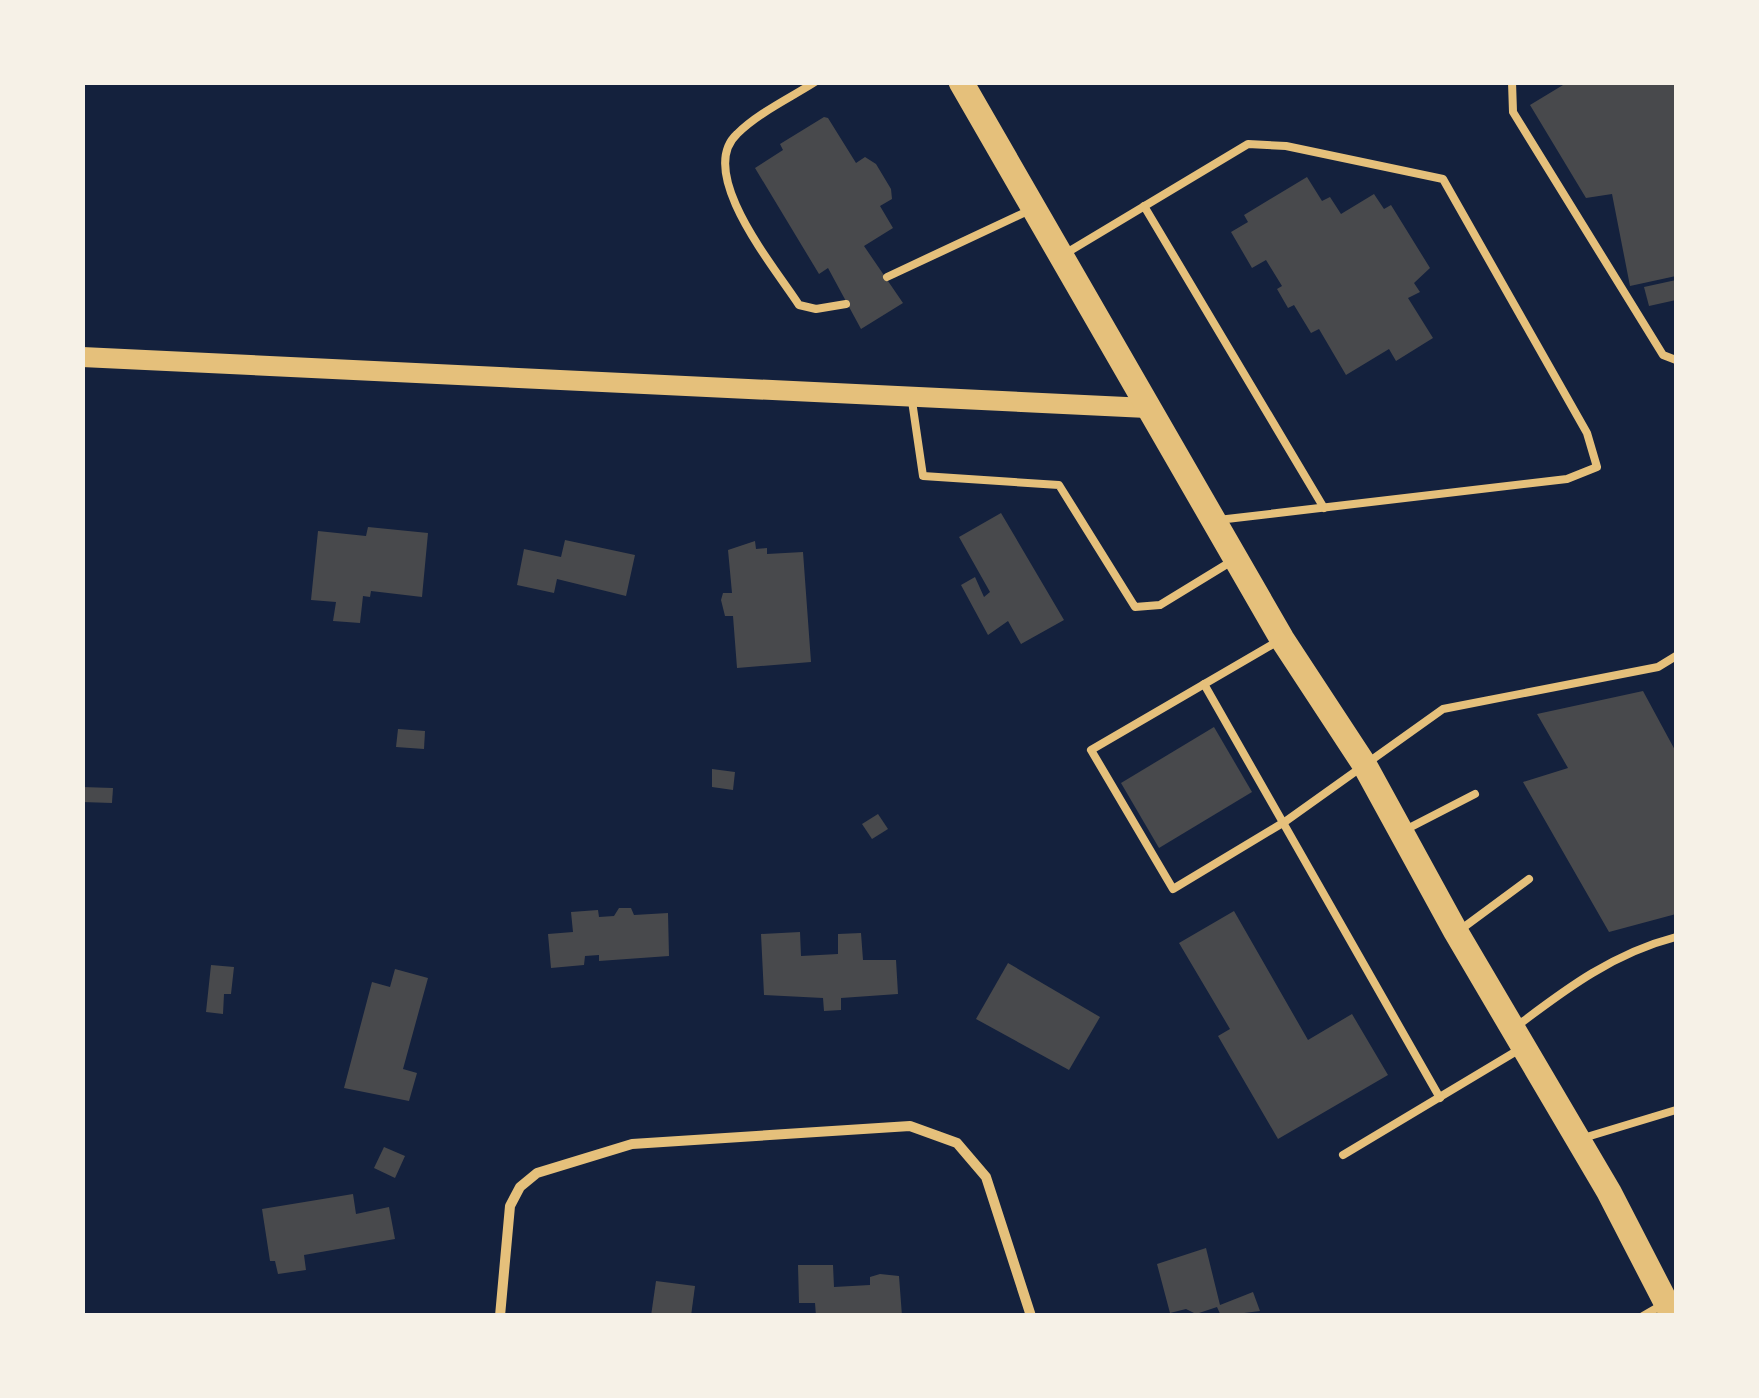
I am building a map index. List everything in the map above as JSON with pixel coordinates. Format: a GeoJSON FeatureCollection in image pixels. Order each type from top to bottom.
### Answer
{"type":"FeatureCollection","features":[{"type":"Feature","properties":{"kind":"main road"},"geometry":{"type":"LineString","coordinates":[[961,82],[1282,639],[1364,764],[1456,932],[1672,1302]]}},
{"type":"Feature","properties":{"kind":"main road"},"geometry":{"type":"LineString","coordinates":[[82,357],[1147,408]]}},
{"type":"Feature","properties":{"kind":"street"},"geometry":{"type":"LineString","coordinates":[[500,1316],[510,1206],[520,1187],[538,1173],[632,1144],[910,1126],[957,1143],[986,1177],[1031,1316]]}},
{"type":"Feature","properties":{"kind":"lane"},"geometry":{"type":"LineString","coordinates":[[816,82],[734,135],[724,159],[728,190],[799,305],[816,309],[846,304]]}},
{"type":"Feature","properties":{"kind":"lane"},"geometry":{"type":"LineString","coordinates":[[1512,82],[1513,112],[1522,128],[1662,354],[1676,360]]}},
{"type":"Feature","properties":{"kind":"lane"},"geometry":{"type":"LineString","coordinates":[[1061,256],[1248,144],[1286,146],[1443,179],[1588,433],[1597,467],[1567,479],[1213,520]]}},
{"type":"Feature","properties":{"kind":"lane"},"geometry":{"type":"LineString","coordinates":[[1144,206],[1324,508]]}},
{"type":"Feature","properties":{"kind":"lane"},"geometry":{"type":"LineString","coordinates":[[887,277],[1033,208]]}},
{"type":"Feature","properties":{"kind":"lane"},"geometry":{"type":"LineString","coordinates":[[912,396],[923,476],[1059,485],[1134,607],[1160,605],[1236,558]]}},
{"type":"Feature","properties":{"kind":"lane"},"geometry":{"type":"LineString","coordinates":[[1282,639],[1091,750],[1172,889],[1286,821],[1442,708],[1658,667],[1676,658]]}},
{"type":"Feature","properties":{"kind":"lane"},"geometry":{"type":"LineString","coordinates":[[1204,684],[1286,821],[1440,1098]]}},
{"type":"Feature","properties":{"kind":"lane"},"geometry":{"type":"LineString","coordinates":[[1403,832],[1475,794]]}},
{"type":"Feature","properties":{"kind":"lane"},"geometry":{"type":"LineString","coordinates":[[1456,932],[1530,879]]}},
{"type":"Feature","properties":{"kind":"lane"},"geometry":{"type":"LineString","coordinates":[[1343,1155],[1440,1098],[1518,1038],[1588,972],[1648,944],[1676,937]]}},
{"type":"Feature","properties":{"kind":"lane"},"geometry":{"type":"LineString","coordinates":[[1578,1140],[1676,1110]]}},
{"type":"Feature","properties":{"kind":"lane"},"geometry":{"type":"LineString","coordinates":[[1643,1316],[1672,1302]]}},
{"type":"Feature","properties":{"kind":"building"},"geometry":{"type":"Polygon","coordinates":[[[1568,82],[1676,82],[1676,276],[1630,286],[1612,194],[1586,198],[1530,105],[1568,82]]]}},
{"type":"Feature","properties":{"kind":"building"},"geometry":{"type":"Polygon","coordinates":[[[824,117],[856,163],[865,157],[876,164],[891,189],[892,199],[880,206],[893,228],[864,246],[903,303],[861,329],[828,268],[819,274],[755,168],[783,150],[780,144],[824,117]]]}},
{"type":"Feature","properties":{"kind":"building"},"geometry":{"type":"Polygon","coordinates":[[[1307,177],[1322,201],[1330,197],[1341,214],[1374,194],[1384,209],[1391,205],[1430,268],[1414,283],[1420,292],[1408,298],[1433,338],[1396,361],[1389,349],[1346,375],[1319,329],[1311,333],[1294,305],[1288,308],[1277,289],[1282,286],[1266,260],[1252,268],[1231,232],[1248,222],[1244,215],[1307,177]]]}},
{"type":"Feature","properties":{"kind":"building"},"geometry":{"type":"Polygon","coordinates":[[[1676,280],[1676,300],[1649,306],[1644,287],[1676,280]]]}},
{"type":"Feature","properties":{"kind":"building"},"geometry":{"type":"Polygon","coordinates":[[[1001,513],[1064,620],[1021,644],[1008,621],[988,635],[961,585],[975,577],[984,597],[990,592],[959,537],[1001,513]]]}},
{"type":"Feature","properties":{"kind":"building"},"geometry":{"type":"Polygon","coordinates":[[[368,527],[428,533],[422,597],[371,591],[370,597],[363,596],[360,623],[333,621],[336,602],[311,600],[318,531],[366,536],[368,527]]]}},
{"type":"Feature","properties":{"kind":"building"},"geometry":{"type":"Polygon","coordinates":[[[565,540],[635,555],[626,596],[557,579],[554,593],[517,585],[524,549],[561,557],[565,540]]]}},
{"type":"Feature","properties":{"kind":"building"},"geometry":{"type":"Polygon","coordinates":[[[755,541],[756,549],[767,548],[767,554],[803,552],[811,662],[737,668],[733,616],[725,616],[721,600],[723,593],[732,593],[728,550],[755,541]]]}},
{"type":"Feature","properties":{"kind":"building"},"geometry":{"type":"Polygon","coordinates":[[[1643,691],[1676,752],[1676,914],[1609,932],[1523,782],[1568,768],[1537,714],[1643,691]]]}},
{"type":"Feature","properties":{"kind":"building"},"geometry":{"type":"Polygon","coordinates":[[[1214,727],[1252,792],[1159,848],[1121,783],[1214,727]]]}},
{"type":"Feature","properties":{"kind":"building"},"geometry":{"type":"Polygon","coordinates":[[[398,729],[425,731],[424,749],[396,747],[398,729]]]}},
{"type":"Feature","properties":{"kind":"building"},"geometry":{"type":"Polygon","coordinates":[[[712,769],[735,772],[733,790],[712,787],[712,769]]]}},
{"type":"Feature","properties":{"kind":"building"},"geometry":{"type":"Polygon","coordinates":[[[82,787],[113,788],[112,803],[82,802],[82,787]]]}},
{"type":"Feature","properties":{"kind":"building"},"geometry":{"type":"Polygon","coordinates":[[[878,814],[888,829],[872,839],[862,824],[878,814]]]}},
{"type":"Feature","properties":{"kind":"building"},"geometry":{"type":"Polygon","coordinates":[[[619,908],[631,908],[634,915],[668,913],[669,956],[599,961],[599,955],[585,956],[584,965],[551,968],[548,934],[573,932],[571,912],[598,910],[599,917],[614,916],[619,908]]]}},
{"type":"Feature","properties":{"kind":"building"},"geometry":{"type":"Polygon","coordinates":[[[1234,911],[1308,1040],[1352,1014],[1388,1075],[1278,1139],[1218,1036],[1230,1029],[1179,943],[1234,911]]]}},
{"type":"Feature","properties":{"kind":"building"},"geometry":{"type":"Polygon","coordinates":[[[800,932],[801,956],[838,954],[838,934],[861,933],[863,960],[896,960],[898,994],[841,998],[841,1010],[824,1011],[823,998],[764,995],[761,934],[800,932]]]}},
{"type":"Feature","properties":{"kind":"building"},"geometry":{"type":"Polygon","coordinates":[[[1008,963],[1100,1017],[1069,1070],[976,1019],[1008,963]]]}},
{"type":"Feature","properties":{"kind":"building"},"geometry":{"type":"Polygon","coordinates":[[[211,965],[234,967],[231,994],[224,994],[223,1014],[206,1012],[211,965]]]}},
{"type":"Feature","properties":{"kind":"building"},"geometry":{"type":"Polygon","coordinates":[[[395,969],[428,978],[403,1069],[417,1073],[409,1101],[344,1088],[372,982],[390,987],[395,969]]]}},
{"type":"Feature","properties":{"kind":"building"},"geometry":{"type":"Polygon","coordinates":[[[384,1147],[405,1156],[395,1178],[374,1168],[384,1147]]]}},
{"type":"Feature","properties":{"kind":"building"},"geometry":{"type":"Polygon","coordinates":[[[353,1194],[356,1214],[389,1207],[395,1239],[304,1255],[306,1270],[278,1274],[275,1261],[270,1261],[262,1209],[353,1194]]]}},
{"type":"Feature","properties":{"kind":"building"},"geometry":{"type":"Polygon","coordinates":[[[1206,1248],[1220,1305],[1253,1292],[1260,1311],[1221,1316],[1217,1307],[1196,1314],[1186,1309],[1170,1313],[1157,1264],[1206,1248]]]}},
{"type":"Feature","properties":{"kind":"building"},"geometry":{"type":"Polygon","coordinates":[[[798,1265],[833,1265],[834,1287],[870,1285],[870,1277],[880,1274],[899,1276],[902,1316],[816,1316],[815,1303],[799,1303],[798,1265]]]}},
{"type":"Feature","properties":{"kind":"building"},"geometry":{"type":"Polygon","coordinates":[[[656,1281],[695,1286],[691,1316],[651,1316],[656,1281]]]}}]}
